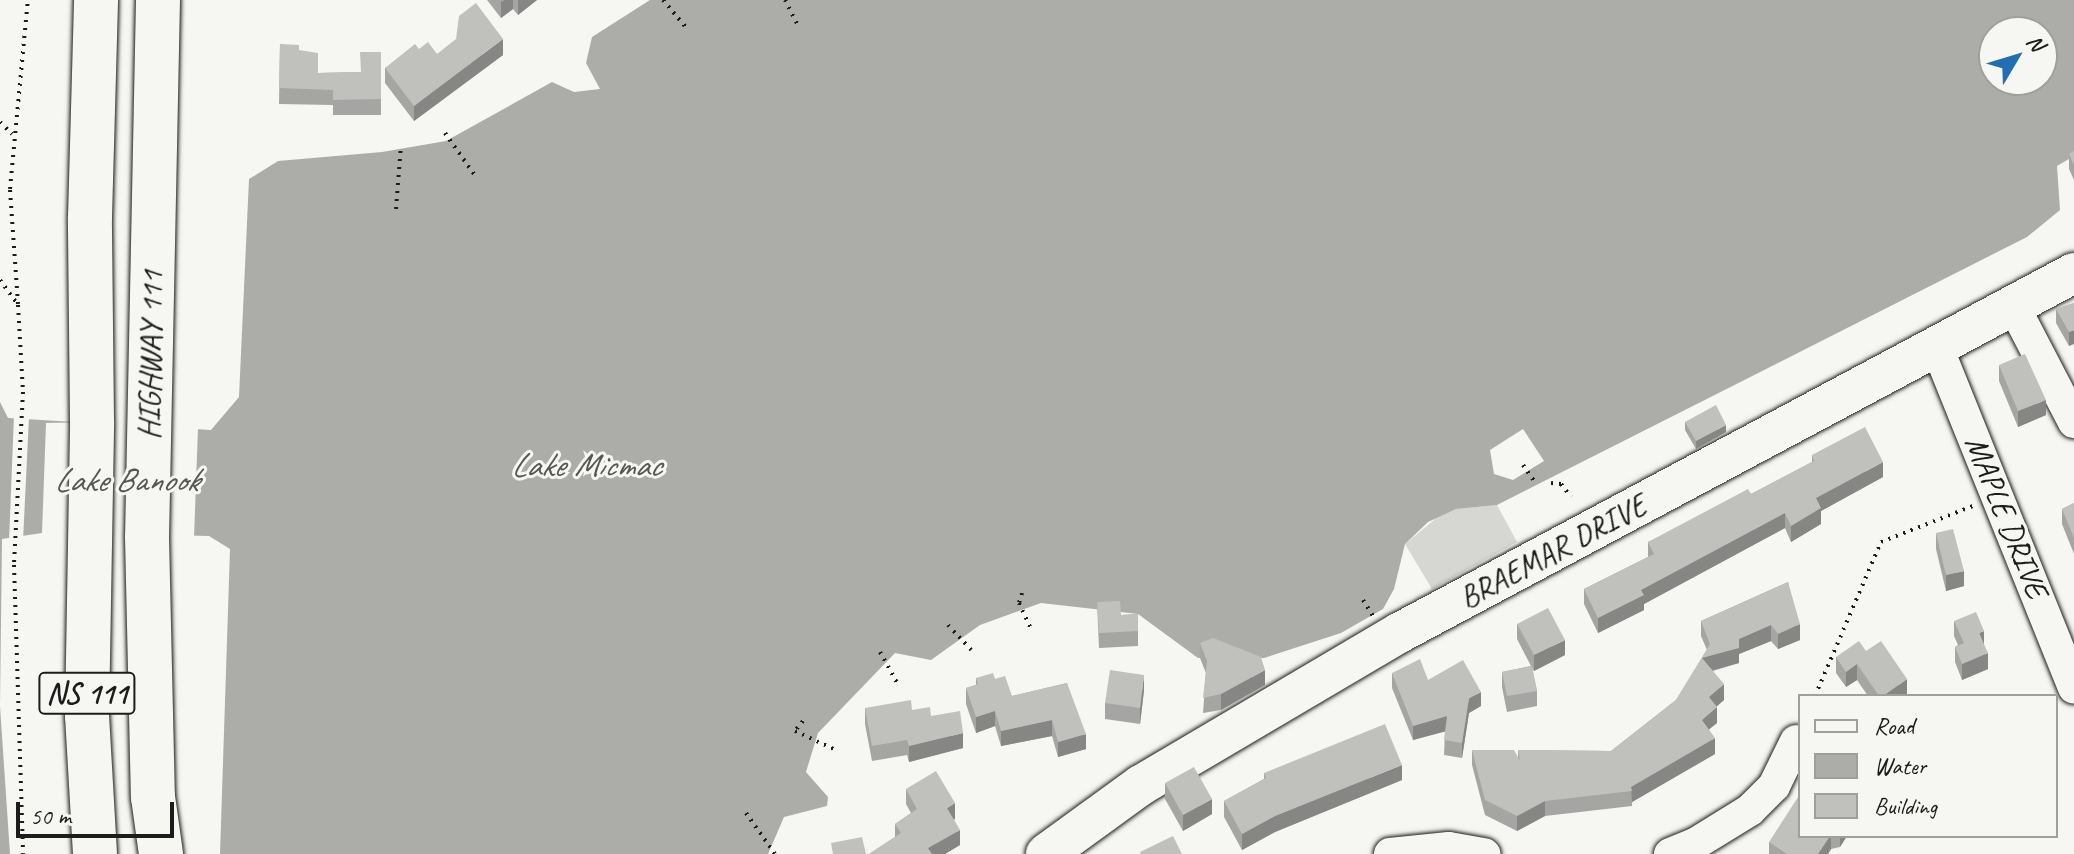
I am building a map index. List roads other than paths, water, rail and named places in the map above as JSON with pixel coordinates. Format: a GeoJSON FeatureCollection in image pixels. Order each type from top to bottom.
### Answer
{"type":"FeatureCollection","features":[{"type":"Feature","properties":{"kind":"highway"},"geometry":{"type":"LineString","coordinates":[[73,0],[90,217]]}},
{"type":"Feature","properties":{"kind":"highway","name":"HIGHWAY 111"},"geometry":{"type":"LineString","coordinates":[[95,854],[87,716],[92,422],[90,217],[96,0]]}},
{"type":"Feature","properties":{"kind":"highway","name":"HIGHWAY 111"},"geometry":{"type":"LineString","coordinates":[[158,0],[147,537],[153,797],[161,854]]}},
{"type":"Feature","properties":{"kind":"highway"},"geometry":{"type":"LineString","coordinates":[[156,110],[177,0]]}},
{"type":"Feature","properties":{"kind":"highway"},"geometry":{"type":"LineString","coordinates":[[150,679],[192,854]]}},
{"type":"Feature","properties":{"kind":"main road","name":"BRAEMAR DRIVE"},"geometry":{"type":"LineString","coordinates":[[1046,854],[1141,785],[1399,633],[2074,273]]}},
{"type":"Feature","properties":{"kind":"street"},"geometry":{"type":"LineString","coordinates":[[2013,305],[2074,422]]}},
{"type":"Feature","properties":{"kind":"street","name":"MAPLE DRIVE"},"geometry":{"type":"LineString","coordinates":[[1937,347],[2074,687]]}},
{"type":"Feature","properties":{"kind":"street"},"geometry":{"type":"LineString","coordinates":[[1670,854],[1695,844],[1750,810],[1774,786],[1796,741]]}},
{"type":"Feature","properties":{"kind":"street"},"geometry":{"type":"LineString","coordinates":[[1390,854],[1449,848],[1484,854]]}},
{"type":"Feature","properties":{"kind":"water","name":"Lake Micmac"},"geometry":{"type":"Polygon","coordinates":[[[650,0],[2074,0],[2074,156],[2057,166],[2060,210],[2027,237],[1497,505],[1456,509],[1428,522],[1405,544],[1394,589],[1383,609],[1341,633],[1264,658],[1198,658],[1138,614],[1041,603],[980,625],[931,660],[895,653],[818,733],[806,772],[828,797],[827,806],[784,817],[768,854],[220,854],[230,549],[209,536],[42,533],[2,539],[0,706],[0,402],[8,418],[211,430],[239,397],[249,179],[278,161],[382,152],[446,141],[552,82],[574,92],[600,89],[586,63],[592,37],[650,0]]]}},
{"type":"Feature","properties":{"kind":"water"},"geometry":{"type":"Polygon","coordinates":[[[0,706],[10,854],[0,854],[0,706]]]}},
{"type":"Feature","properties":{"kind":"water label","name":"Lake Banook"},"geometry":{"type":"Point","coordinates":[126,480]}}]}
